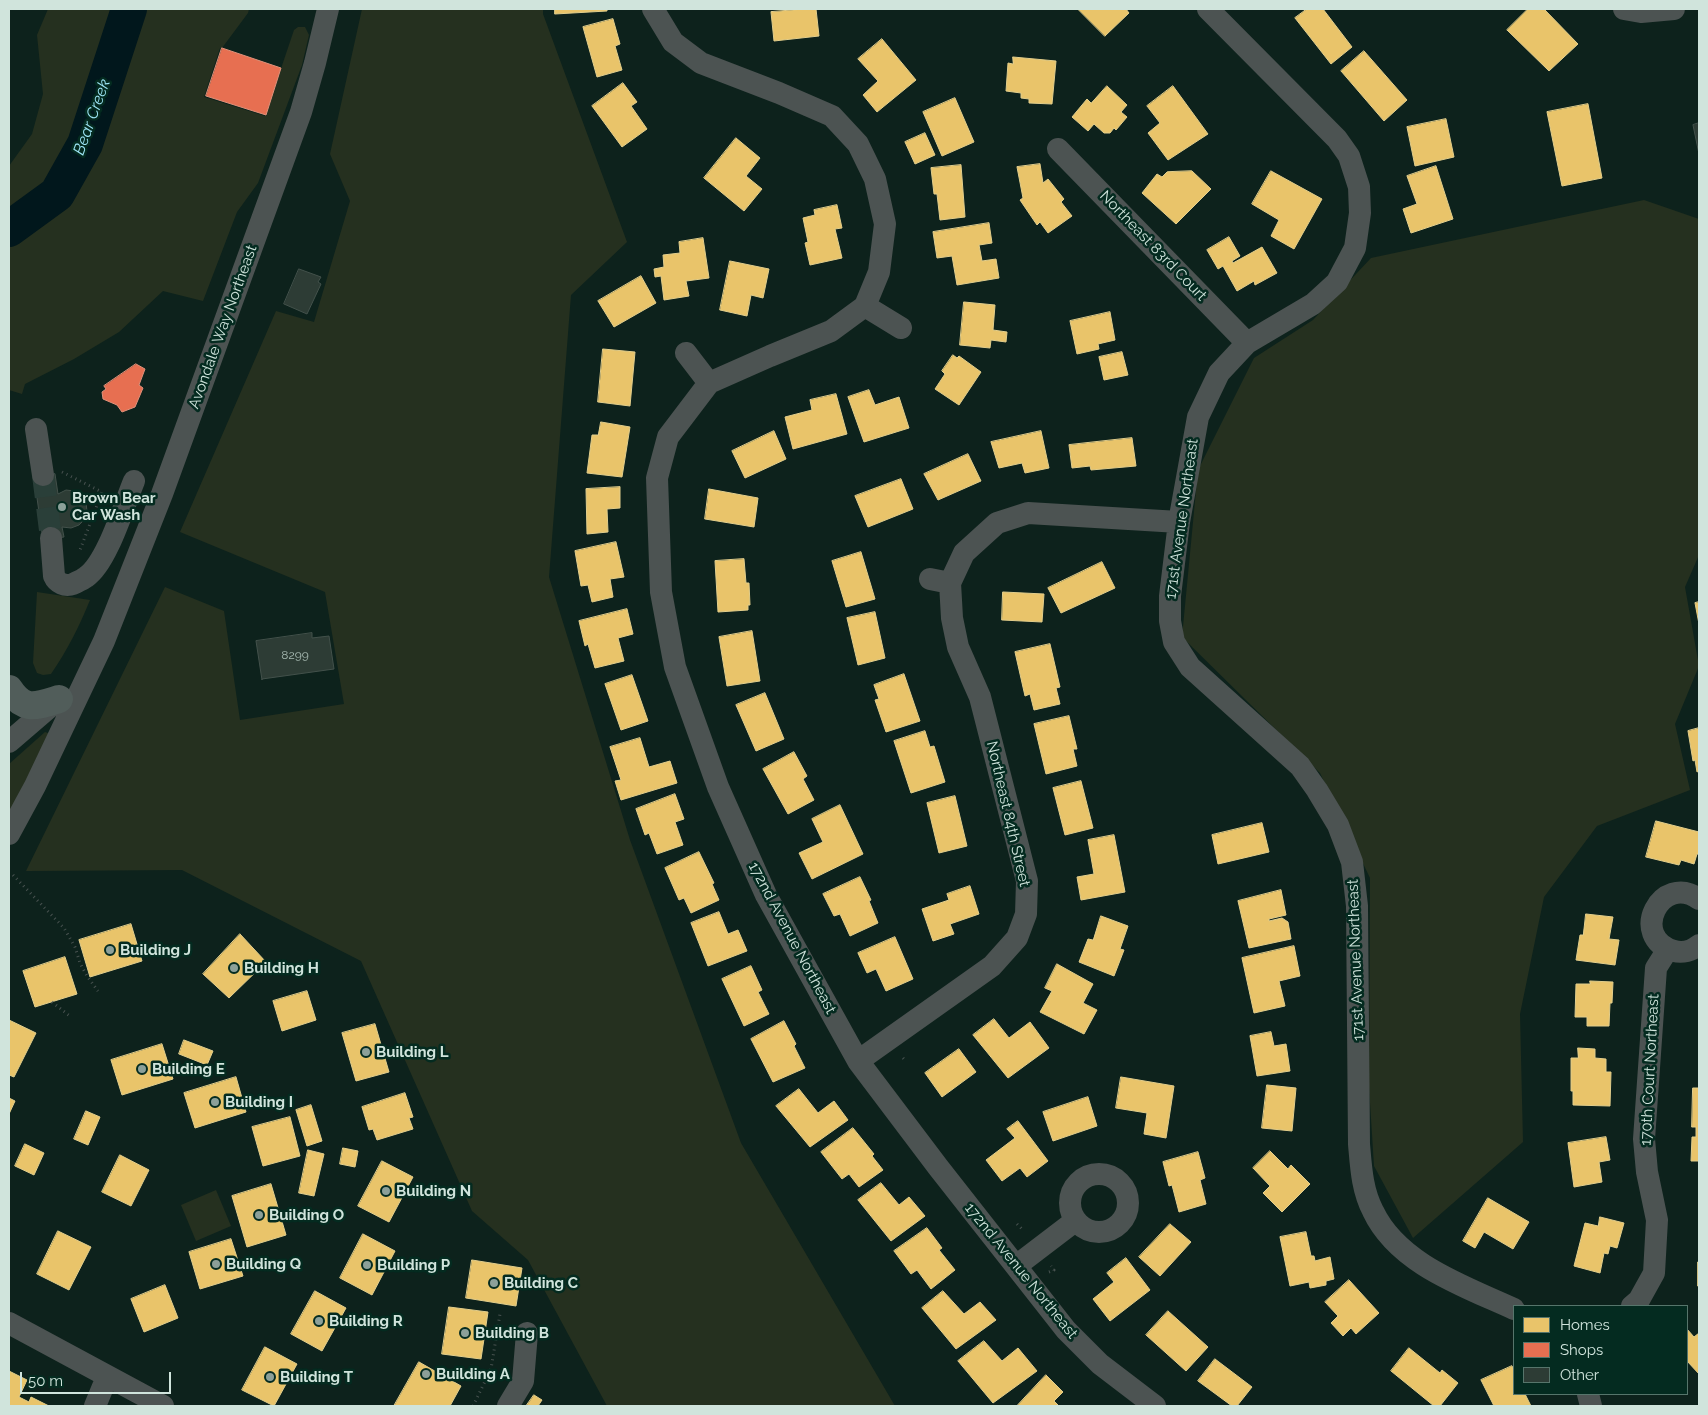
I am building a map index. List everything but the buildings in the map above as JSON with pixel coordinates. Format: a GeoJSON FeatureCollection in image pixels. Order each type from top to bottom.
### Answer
{"type":"FeatureCollection","features":[{"type":"Feature","properties":{"kind":"main road"},"geometry":{"type":"LineString","coordinates":[[9,689],[22,704],[30,706],[59,699]]}},
{"type":"Feature","properties":{"kind":"street","name":"Avondale Way Northeast"},"geometry":{"type":"LineString","coordinates":[[9,834],[35,786],[104,641],[162,494],[223,324],[274,190],[308,88],[328,9]]}},
{"type":"Feature","properties":{"kind":"street"},"geometry":{"type":"LineString","coordinates":[[653,9],[673,42],[701,63],[832,116],[858,144],[876,179],[885,224],[879,272],[865,306],[901,328]]}},
{"type":"Feature","properties":{"kind":"street","name":"171st Avenue Northeast"},"geometry":{"type":"LineString","coordinates":[[1208,9],[1337,139],[1349,156],[1359,187],[1360,213],[1355,248],[1337,282],[1313,304],[1247,343],[1219,373],[1198,417],[1179,522],[1170,596],[1170,620],[1174,642],[1190,667],[1300,766],[1318,790],[1338,825],[1352,862],[1357,906],[1359,1144],[1362,1181],[1373,1212],[1389,1236],[1413,1259],[1451,1280],[1513,1309]]}},
{"type":"Feature","properties":{"kind":"street"},"geometry":{"type":"LineString","coordinates":[[1624,9],[1641,12],[1674,9]]}},
{"type":"Feature","properties":{"kind":"street","name":"Northeast 83rd Court"},"geometry":{"type":"LineString","coordinates":[[1058,149],[1247,343]]}},
{"type":"Feature","properties":{"kind":"street","name":"172nd Avenue Northeast"},"geometry":{"type":"LineString","coordinates":[[865,306],[831,331],[710,383],[668,437],[657,478],[661,592],[675,666],[718,788],[766,894],[858,1061],[1066,1330],[1100,1364],[1155,1406]]}},
{"type":"Feature","properties":{"kind":"street"},"geometry":{"type":"LineString","coordinates":[[686,352],[710,383]]}},
{"type":"Feature","properties":{"kind":"street"},"geometry":{"type":"LineString","coordinates":[[36,429],[51,473]]}},
{"type":"Feature","properties":{"kind":"street"},"geometry":{"type":"LineString","coordinates":[[51,538],[54,576],[57,582],[63,585],[70,585],[84,574],[95,556],[130,479]]}},
{"type":"Feature","properties":{"kind":"street","name":"Northeast 84th Street"},"geometry":{"type":"LineString","coordinates":[[858,1061],[992,966],[1017,938],[1026,914],[1026,881],[980,697],[958,647],[952,618],[940,581],[964,553],[997,523],[1028,513],[1179,522]]}},
{"type":"Feature","properties":{"kind":"street","name":"Avondale Way Northeast"},"geometry":{"type":"LineString","coordinates":[[9,742],[59,699],[75,682],[104,641]]}},
{"type":"Feature","properties":{"kind":"street"},"geometry":{"type":"LineString","coordinates":[[1699,899],[1688,894],[1678,893],[1669,895],[1661,900],[1655,908],[1652,917],[1652,927],[1655,936],[1660,944],[1668,949],[1687,952],[1699,945]]}},
{"type":"Feature","properties":{"kind":"street","name":"170th Court Northeast"},"geometry":{"type":"LineString","coordinates":[[1633,1305],[1639,1300],[1654,1273],[1657,1220],[1647,1172],[1644,1139],[1656,968],[1668,949]]}},
{"type":"Feature","properties":{"kind":"street"},"geometry":{"type":"LineString","coordinates":[[1016,1266],[1075,1221]]}},
{"type":"Feature","properties":{"kind":"street"},"geometry":{"type":"LineString","coordinates":[[9,1323],[163,1406]]}},
{"type":"Feature","properties":{"kind":"street"},"geometry":{"type":"LineString","coordinates":[[508,1406],[523,1381],[527,1333]]}},
{"type":"Feature","properties":{"kind":"street"},"geometry":{"type":"LineString","coordinates":[[95,1406],[107,1377]]}},
{"type":"Feature","properties":{"kind":"path"},"geometry":{"type":"LineString","coordinates":[[51,473],[102,492],[78,555]]}},
{"type":"Feature","properties":{"kind":"path"},"geometry":{"type":"LineString","coordinates":[[13,875],[64,928],[75,947],[87,976],[98,991]]}},
{"type":"Feature","properties":{"kind":"path"},"geometry":{"type":"LineString","coordinates":[[52,1002],[71,1017]]}},
{"type":"Feature","properties":{"kind":"path"},"geometry":{"type":"LineString","coordinates":[[1017,1224],[1022,1229]]}},
{"type":"Feature","properties":{"kind":"path"},"geometry":{"type":"LineString","coordinates":[[1049,1272],[1054,1270],[1050,1266]]}},
{"type":"Feature","properties":{"kind":"path"},"geometry":{"type":"LineString","coordinates":[[473,1406],[488,1379],[491,1369],[500,1314]]}},
{"type":"Feature","properties":{"kind":"green space"},"geometry":{"type":"Polygon","coordinates":[[[48,9],[249,9],[222,48],[220,48],[204,97],[265,116],[294,30],[298,27],[305,27],[309,35],[302,65],[258,183],[237,212],[203,301],[163,291],[119,332],[74,359],[25,384],[22,394],[9,390],[9,166],[32,134],[43,94],[37,35],[48,9]]]}},
{"type":"Feature","properties":{"kind":"green space"},"geometry":{"type":"Polygon","coordinates":[[[362,9],[543,9],[543,14],[627,242],[571,295],[549,577],[630,840],[741,1143],[895,1406],[607,1406],[528,1260],[472,1211],[361,961],[182,870],[26,871],[165,587],[224,611],[240,720],[344,704],[325,592],[180,532],[276,311],[314,322],[350,201],[330,154],[362,9]]]}},
{"type":"Feature","properties":{"kind":"green space"},"geometry":{"type":"Polygon","coordinates":[[[1644,200],[1699,219],[1699,555],[1685,587],[1699,666],[1675,724],[1690,790],[1597,826],[1544,897],[1520,1014],[1523,1142],[1413,1238],[1374,1166],[1369,1087],[1370,878],[1320,773],[1182,637],[1198,470],[1254,358],[1313,320],[1371,258],[1644,200]]]}},
{"type":"Feature","properties":{"kind":"green space"},"geometry":{"type":"Polygon","coordinates":[[[37,592],[90,600],[82,620],[57,665],[51,674],[43,675],[37,673],[33,663],[37,592]]]}},
{"type":"Feature","properties":{"kind":"green space"},"geometry":{"type":"Polygon","coordinates":[[[45,732],[51,734],[9,823],[9,764],[45,732]]]}},
{"type":"Feature","properties":{"kind":"green space"},"geometry":{"type":"Polygon","coordinates":[[[216,1190],[231,1226],[196,1241],[181,1205],[216,1190]]]}},
{"type":"Feature","properties":{"kind":"waterway","name":"Bear Creek"},"geometry":{"type":"LineString","coordinates":[[9,229],[57,194],[85,144],[129,9]]}},
{"type":"Feature","properties":{"kind":"tunnel"},"geometry":{"type":"LineString","coordinates":[[43,475],[51,538]]}},
{"type":"Feature","properties":{"kind":"place","name":"Brown Bear Car Wash"},"geometry":{"type":"Point","coordinates":[62,507]}},
{"type":"Feature","properties":{"kind":"place","name":"Building J"},"geometry":{"type":"Point","coordinates":[110,950]}},
{"type":"Feature","properties":{"kind":"place","name":"Building H"},"geometry":{"type":"Point","coordinates":[234,968]}},
{"type":"Feature","properties":{"kind":"place","name":"Building L"},"geometry":{"type":"Point","coordinates":[366,1052]}},
{"type":"Feature","properties":{"kind":"place","name":"Building E"},"geometry":{"type":"Point","coordinates":[142,1069]}},
{"type":"Feature","properties":{"kind":"place","name":"Building I"},"geometry":{"type":"Point","coordinates":[215,1102]}},
{"type":"Feature","properties":{"kind":"place","name":"Building N"},"geometry":{"type":"Point","coordinates":[386,1191]}},
{"type":"Feature","properties":{"kind":"place","name":"Building O"},"geometry":{"type":"Point","coordinates":[259,1215]}},
{"type":"Feature","properties":{"kind":"place","name":"Building Q"},"geometry":{"type":"Point","coordinates":[216,1264]}},
{"type":"Feature","properties":{"kind":"place","name":"Building P"},"geometry":{"type":"Point","coordinates":[367,1265]}},
{"type":"Feature","properties":{"kind":"place","name":"Building C"},"geometry":{"type":"Point","coordinates":[494,1283]}},
{"type":"Feature","properties":{"kind":"place","name":"Building R"},"geometry":{"type":"Point","coordinates":[319,1321]}},
{"type":"Feature","properties":{"kind":"place","name":"Building B"},"geometry":{"type":"Point","coordinates":[465,1333]}},
{"type":"Feature","properties":{"kind":"place","name":"Building A"},"geometry":{"type":"Point","coordinates":[426,1374]}},
{"type":"Feature","properties":{"kind":"place","name":"Building T"},"geometry":{"type":"Point","coordinates":[270,1377]}}]}
